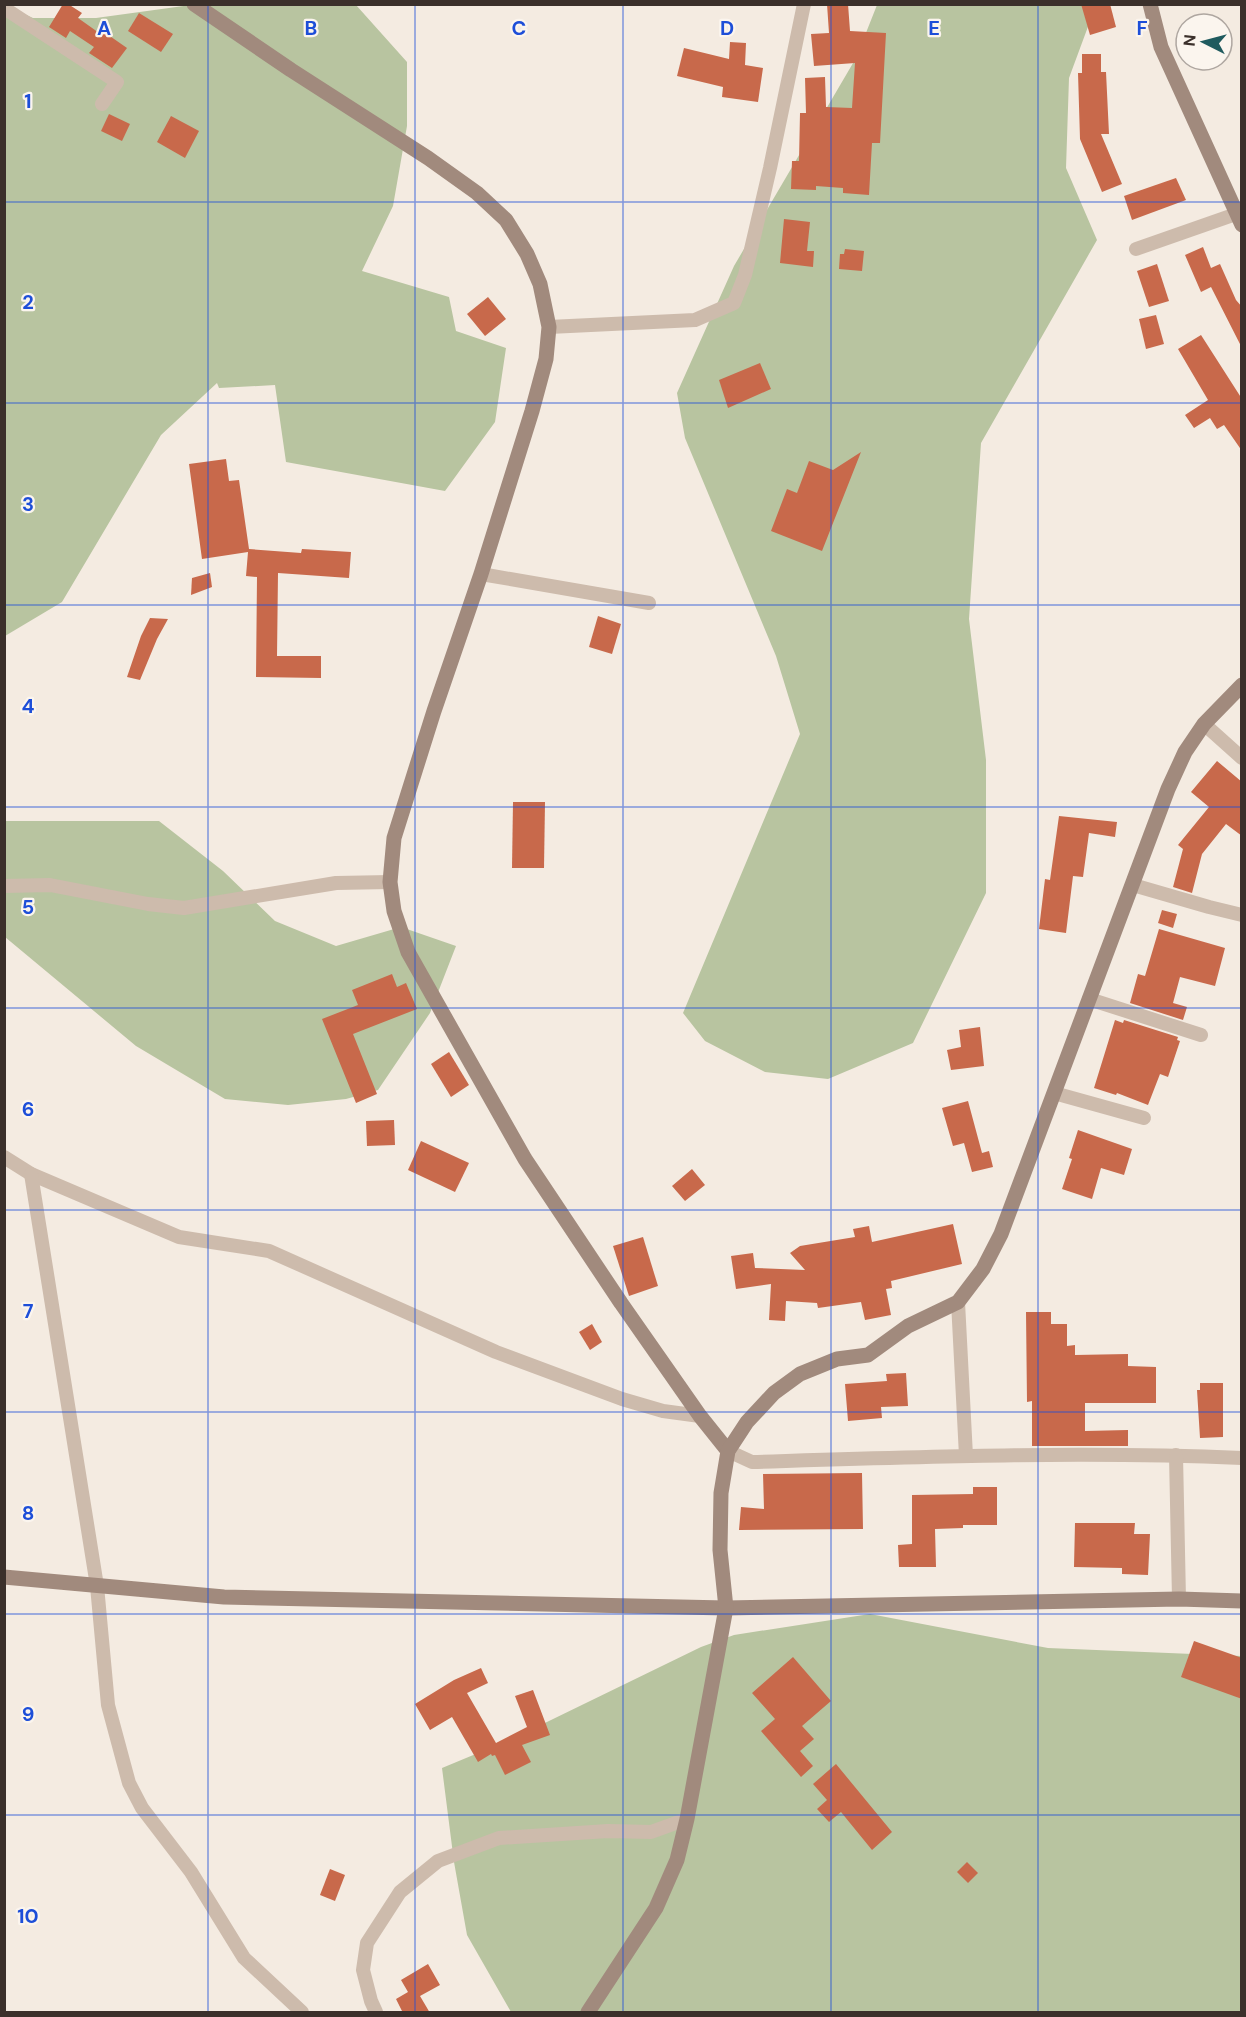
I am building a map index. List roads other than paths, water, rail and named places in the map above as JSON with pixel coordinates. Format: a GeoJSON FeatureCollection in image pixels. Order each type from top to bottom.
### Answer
{"type":"FeatureCollection","features":[{"type":"Feature","properties":{"kind":"street"},"geometry":{"type":"LineString","coordinates":[[194,4],[291,70],[428,158],[477,194],[506,220],[527,254],[540,284],[549,327],[546,359],[481,574],[394,838],[390,882],[394,911],[408,952],[525,1159],[700,1416],[728,1451],[752,1462],[966,1456],[1176,1455],[1242,1458]]}},
{"type":"Feature","properties":{"kind":"street"},"geometry":{"type":"LineString","coordinates":[[549,327],[695,320],[734,303],[746,275],[804,4]]}},
{"type":"Feature","properties":{"kind":"street"},"geometry":{"type":"LineString","coordinates":[[1136,249],[1239,220],[1161,47],[1150,4]]}},
{"type":"Feature","properties":{"kind":"street"},"geometry":{"type":"LineString","coordinates":[[4,8],[117,82],[102,104]]}},
{"type":"Feature","properties":{"kind":"street"},"geometry":{"type":"LineString","coordinates":[[481,574],[649,603]]}},
{"type":"Feature","properties":{"kind":"street"},"geometry":{"type":"LineString","coordinates":[[588,2013],[656,1908],[677,1860],[687,1819],[726,1608],[720,1550],[721,1492],[728,1451],[747,1422],[774,1393],[800,1374],[837,1359],[868,1355],[908,1326],[958,1302],[983,1269],[1001,1234],[1168,789],[1185,752],[1204,724],[1242,685]]}},
{"type":"Feature","properties":{"kind":"street"},"geometry":{"type":"LineString","coordinates":[[1204,724],[1242,758]]}},
{"type":"Feature","properties":{"kind":"street"},"geometry":{"type":"LineString","coordinates":[[4,886],[50,885],[148,904],[184,908],[336,883],[390,882]]}},
{"type":"Feature","properties":{"kind":"street"},"geometry":{"type":"LineString","coordinates":[[1133,885],[1242,915]]}},
{"type":"Feature","properties":{"kind":"street"},"geometry":{"type":"LineString","coordinates":[[1089,999],[1201,1035]]}},
{"type":"Feature","properties":{"kind":"street"},"geometry":{"type":"LineString","coordinates":[[1054,1093],[1144,1118]]}},
{"type":"Feature","properties":{"kind":"street"},"geometry":{"type":"LineString","coordinates":[[4,1158],[31,1174],[180,1237],[269,1251],[496,1352],[622,1399],[663,1411],[700,1416]]}},
{"type":"Feature","properties":{"kind":"street"},"geometry":{"type":"LineString","coordinates":[[31,1174],[97,1586],[108,1705],[129,1783],[142,1808],[191,1872],[244,1958],[302,2013]]}},
{"type":"Feature","properties":{"kind":"street"},"geometry":{"type":"LineString","coordinates":[[958,1302],[966,1456]]}},
{"type":"Feature","properties":{"kind":"street"},"geometry":{"type":"LineString","coordinates":[[1176,1455],[1179,1599]]}},
{"type":"Feature","properties":{"kind":"street"},"geometry":{"type":"LineString","coordinates":[[4,1577],[224,1597],[726,1608],[1179,1599],[1242,1601]]}},
{"type":"Feature","properties":{"kind":"street"},"geometry":{"type":"LineString","coordinates":[[376,2013],[363,1970],[367,1943],[400,1892],[438,1861],[499,1838],[608,1831],[651,1832],[687,1819]]}}]}
